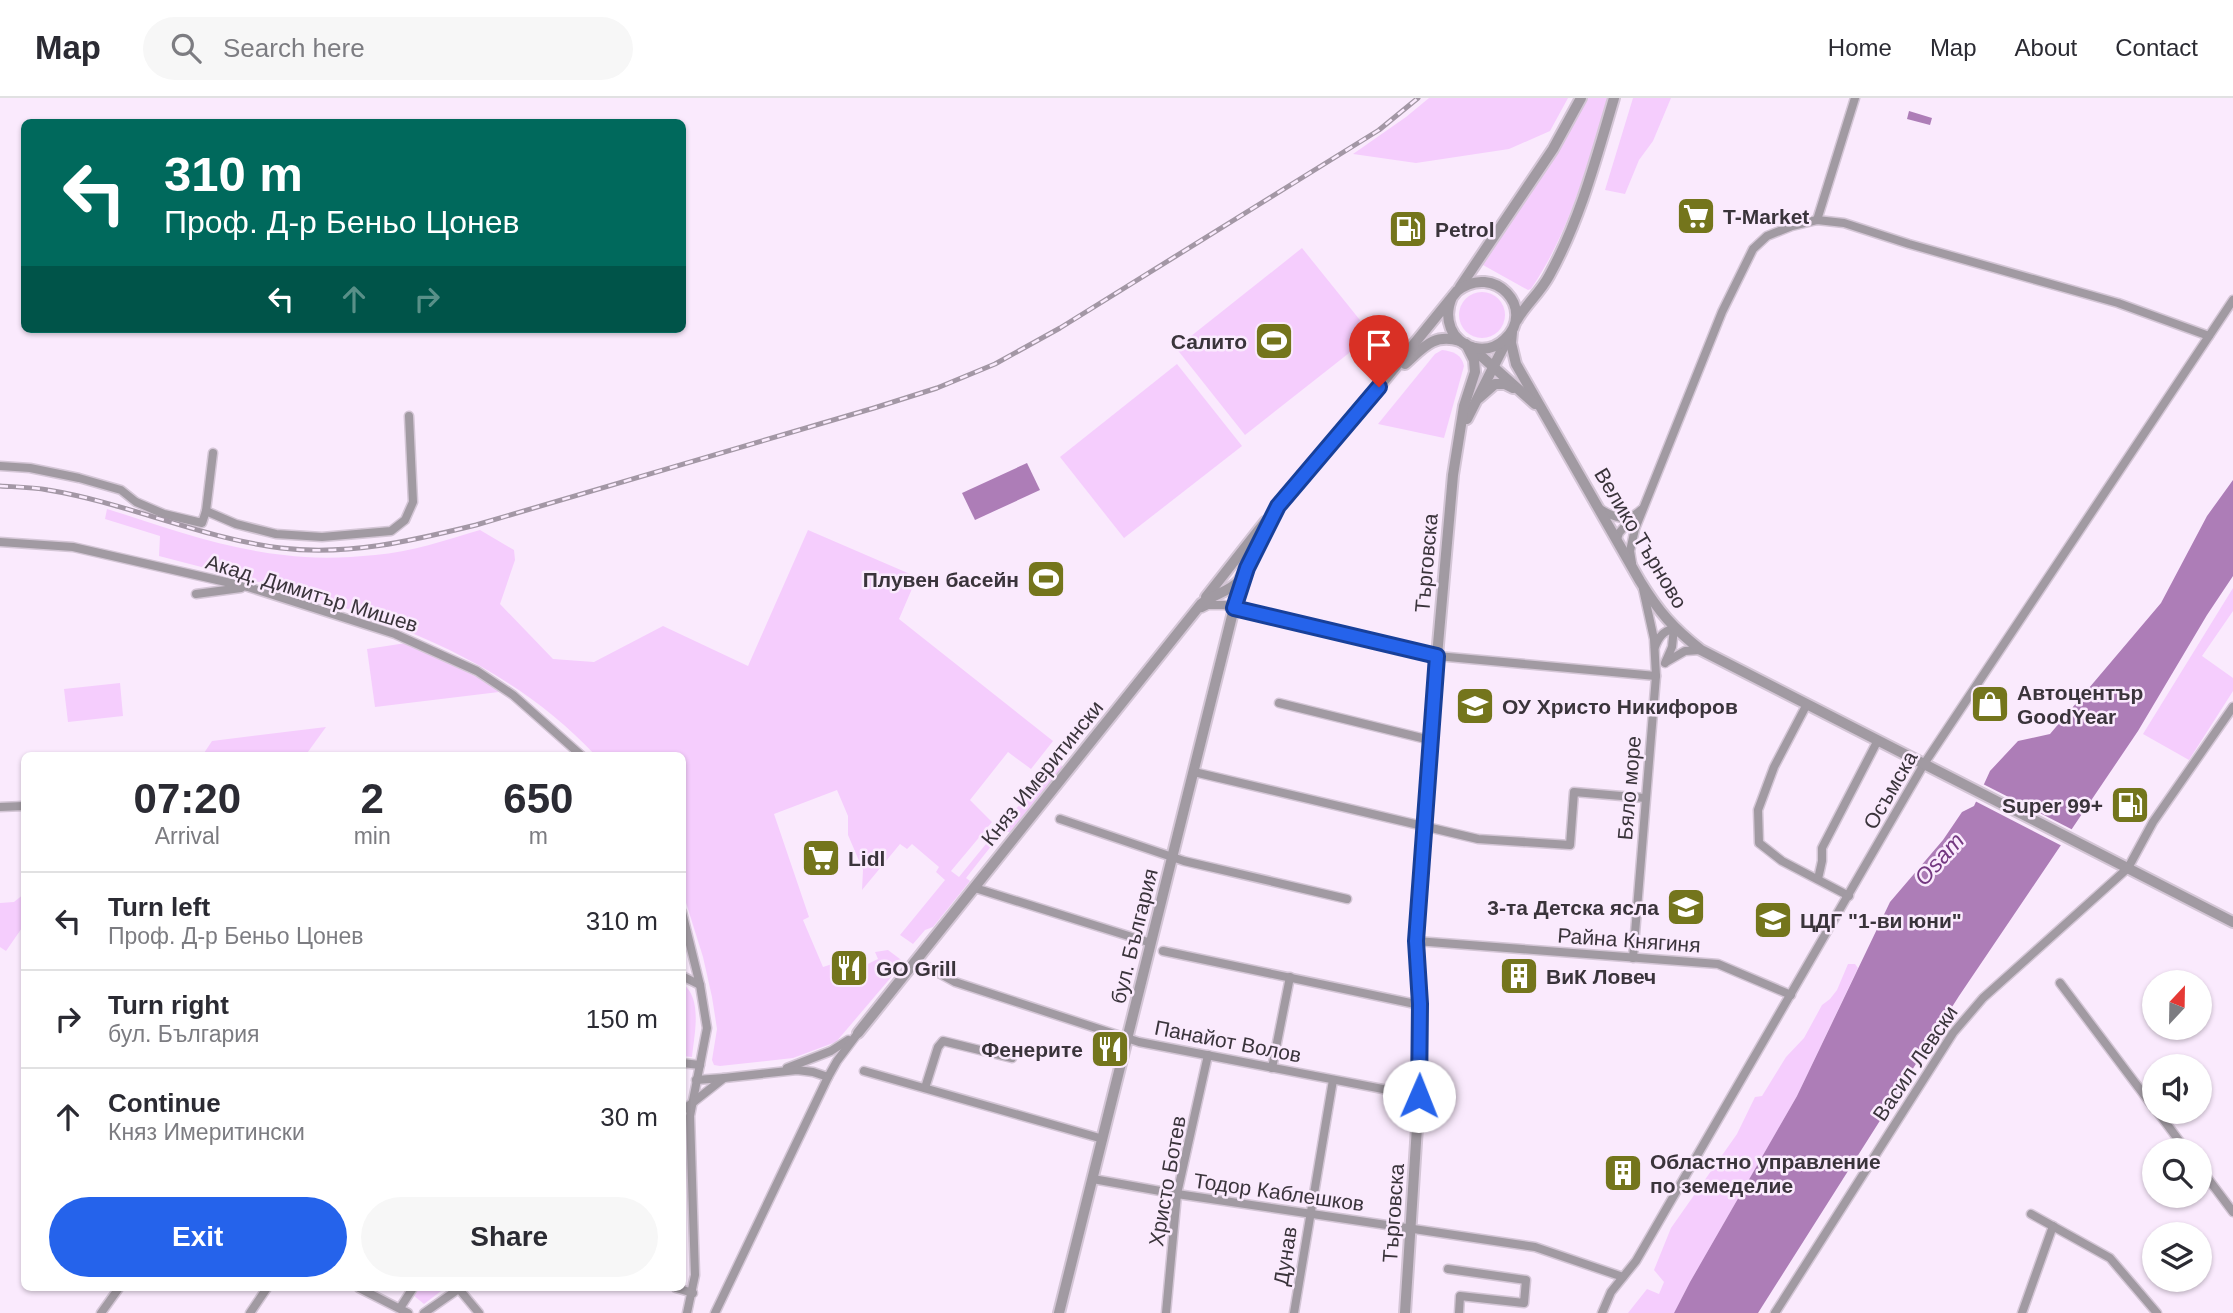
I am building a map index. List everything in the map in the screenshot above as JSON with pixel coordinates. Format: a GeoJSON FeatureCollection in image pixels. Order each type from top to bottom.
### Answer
{"type":"FeatureCollection","features":[{"type":"Feature","properties":{"kind":"street","name":"Княз Имеритински"},"geometry":{"type":"LineString","coordinates":[[715,1313],[837,1061],[1188,619],[1201,604],[1232,588],[1247,568],[1278,506],[1455,294],[1553,149],[1581,98]]}},
{"type":"Feature","properties":{"kind":"street"},"geometry":{"type":"LineString","coordinates":[[1457,445],[1472,405],[1512,329],[1525,307],[1537,295],[1559,256],[1586,193],[1614,98]]}},
{"type":"Feature","properties":{"kind":"street"},"geometry":{"type":"LineString","coordinates":[[1817,220],[1855,98]]}},
{"type":"Feature","properties":{"kind":"street"},"geometry":{"type":"LineString","coordinates":[[1632,566],[1630,551],[1635,529],[1722,312],[1753,249],[1767,236],[1791,226],[1817,220],[1844,223],[2118,303],[2209,336]]}},
{"type":"Feature","properties":{"kind":"street","name":"Велико Търново"},"geometry":{"type":"LineString","coordinates":[[1455,294],[1464,285],[1490,281],[1500,286],[1513,302],[1511,343],[1516,364],[1640,581],[1674,628],[1701,650],[2127,868]]}},
{"type":"Feature","properties":{"kind":"street"},"geometry":{"type":"LineString","coordinates":[[1455,294],[1448,306],[1449,325],[1474,360],[1475,372],[1464,406],[1457,445]]}},
{"type":"Feature","properties":{"kind":"street","name":"Осъмска"},"geometry":{"type":"LineString","coordinates":[[1602,1313],[1611,1292],[1636,1261],[1924,764],[2233,300]]}},
{"type":"Feature","properties":{"kind":"street"},"geometry":{"type":"LineString","coordinates":[[1379,387],[1430,342],[1448,338],[1465,344],[1492,347],[1501,343],[1512,329]]}},
{"type":"Feature","properties":{"kind":"street"},"geometry":{"type":"LineString","coordinates":[[1465,344],[1542,411]]}},
{"type":"Feature","properties":{"kind":"street"},"geometry":{"type":"LineString","coordinates":[[1472,405],[1495,384],[1506,384],[1522,392]]}},
{"type":"Feature","properties":{"kind":"street"},"geometry":{"type":"LineString","coordinates":[[206,511],[236,524],[276,534],[321,537],[391,531],[405,520],[412,502],[409,415]]}},
{"type":"Feature","properties":{"kind":"street","name":"Търговска"},"geometry":{"type":"LineString","coordinates":[[1405,1313],[1419,1096],[1420,1004],[1416,941],[1430,740],[1457,445]]}},
{"type":"Feature","properties":{"kind":"street"},"geometry":{"type":"LineString","coordinates":[[0,466],[30,468],[79,478],[121,490],[136,502],[164,514],[202,523],[213,453]]}},
{"type":"Feature","properties":{"kind":"street"},"geometry":{"type":"LineString","coordinates":[[1201,604],[1278,506]]}},
{"type":"Feature","properties":{"kind":"street"},"geometry":{"type":"LineString","coordinates":[[1599,508],[1612,516],[1625,519],[1635,515]]}},
{"type":"Feature","properties":{"kind":"street"},"geometry":{"type":"LineString","coordinates":[[1635,529],[1624,539],[1617,539],[1619,533],[1643,508]]}},
{"type":"Feature","properties":{"kind":"street","name":"Акад. Димитър Мишев"},"geometry":{"type":"LineString","coordinates":[[0,542],[73,547],[248,587],[395,634],[477,671],[513,695],[577,752]]}},
{"type":"Feature","properties":{"kind":"street","name":"бул. България"},"geometry":{"type":"LineString","coordinates":[[1059,1313],[1234,608],[1247,568]]}},
{"type":"Feature","properties":{"kind":"street"},"geometry":{"type":"LineString","coordinates":[[1188,619],[1208,605],[1234,608],[1437,656],[1656,676],[1649,610],[1640,581]]}},
{"type":"Feature","properties":{"kind":"street"},"geometry":{"type":"LineString","coordinates":[[196,594],[248,587]]}},
{"type":"Feature","properties":{"kind":"street"},"geometry":{"type":"LineString","coordinates":[[1655,650],[1658,639],[1665,631],[1674,628],[1672,647],[1665,663]]}},
{"type":"Feature","properties":{"kind":"street"},"geometry":{"type":"LineString","coordinates":[[1665,663],[1685,651],[1701,650]]}},
{"type":"Feature","properties":{"kind":"street","name":"Бяло море"},"geometry":{"type":"LineString","coordinates":[[1633,958],[1656,676],[1665,663]]}},
{"type":"Feature","properties":{"kind":"street"},"geometry":{"type":"LineString","coordinates":[[1279,703],[1430,740]]}},
{"type":"Feature","properties":{"kind":"street"},"geometry":{"type":"LineString","coordinates":[[1807,704],[1774,767],[1758,810],[1759,844],[1782,861],[1849,896]]}},
{"type":"Feature","properties":{"kind":"street","name":"Васил Левски"},"geometry":{"type":"LineString","coordinates":[[1775,1313],[1967,1014],[2127,868],[2153,822],[2233,707]]}},
{"type":"Feature","properties":{"kind":"street"},"geometry":{"type":"LineString","coordinates":[[1818,879],[1822,848],[1878,740]]}},
{"type":"Feature","properties":{"kind":"street"},"geometry":{"type":"LineString","coordinates":[[1194,772],[1478,839],[1570,845],[1574,792],[1645,798]]}},
{"type":"Feature","properties":{"kind":"street"},"geometry":{"type":"LineString","coordinates":[[0,807],[21,806]]}},
{"type":"Feature","properties":{"kind":"street"},"geometry":{"type":"LineString","coordinates":[[1060,820],[1173,858],[1347,899]]}},
{"type":"Feature","properties":{"kind":"street"},"geometry":{"type":"LineString","coordinates":[[2127,868],[2233,922]]}},
{"type":"Feature","properties":{"kind":"street"},"geometry":{"type":"LineString","coordinates":[[975,888],[1151,943]]}},
{"type":"Feature","properties":{"kind":"street"},"geometry":{"type":"LineString","coordinates":[[686,927],[701,985],[707,1028],[691,1104],[695,1275],[687,1313]]}},
{"type":"Feature","properties":{"kind":"street","name":"Райна Княгиня"},"geometry":{"type":"LineString","coordinates":[[1416,941],[1718,964],[1791,995]]}},
{"type":"Feature","properties":{"kind":"street"},"geometry":{"type":"LineString","coordinates":[[1163,951],[1420,1004]]}},
{"type":"Feature","properties":{"kind":"street","name":"Панайот Волов"},"geometry":{"type":"LineString","coordinates":[[917,961],[955,982],[1128,1038],[1419,1096]]}},
{"type":"Feature","properties":{"kind":"street"},"geometry":{"type":"LineString","coordinates":[[1272,1068],[1290,977]]}},
{"type":"Feature","properties":{"kind":"street"},"geometry":{"type":"LineString","coordinates":[[686,978],[701,985]]}},
{"type":"Feature","properties":{"kind":"street"},"geometry":{"type":"LineString","coordinates":[[2060,983],[2142,1091]]}},
{"type":"Feature","properties":{"kind":"street"},"geometry":{"type":"LineString","coordinates":[[781,1070],[831,1051],[858,1033]]}},
{"type":"Feature","properties":{"kind":"street"},"geometry":{"type":"LineString","coordinates":[[925,1088],[938,1047],[943,1041],[1012,1058]]}},
{"type":"Feature","properties":{"kind":"street","name":"Христо Ботев"},"geometry":{"type":"LineString","coordinates":[[1166,1313],[1177,1194],[1208,1055]]}},
{"type":"Feature","properties":{"kind":"street"},"geometry":{"type":"LineString","coordinates":[[686,1063],[700,1065]]}},
{"type":"Feature","properties":{"kind":"street"},"geometry":{"type":"LineString","coordinates":[[696,1080],[781,1070],[813,1072],[828,1077]]}},
{"type":"Feature","properties":{"kind":"street"},"geometry":{"type":"LineString","coordinates":[[863,1071],[1103,1139]]}},
{"type":"Feature","properties":{"kind":"street"},"geometry":{"type":"LineString","coordinates":[[686,1108],[724,1078]]}},
{"type":"Feature","properties":{"kind":"street","name":"Дунав"},"geometry":{"type":"LineString","coordinates":[[1294,1313],[1333,1080]]}},
{"type":"Feature","properties":{"kind":"street","name":"Тодор Каблешков"},"geometry":{"type":"LineString","coordinates":[[1093,1179],[1310,1215],[1535,1247],[1623,1277]]}},
{"type":"Feature","properties":{"kind":"street"},"geometry":{"type":"LineString","coordinates":[[2212,1184],[2233,1212]]}},
{"type":"Feature","properties":{"kind":"street"},"geometry":{"type":"LineString","coordinates":[[2032,1214],[2110,1258],[2157,1313]]}},
{"type":"Feature","properties":{"kind":"street"},"geometry":{"type":"LineString","coordinates":[[2022,1313],[2053,1226]]}},
{"type":"Feature","properties":{"kind":"street"},"geometry":{"type":"LineString","coordinates":[[1448,1269],[1526,1280],[1524,1303],[1460,1296],[1459,1313]]}},
{"type":"Feature","properties":{"kind":"street"},"geometry":{"type":"LineString","coordinates":[[101,1313],[117,1291]]}},
{"type":"Feature","properties":{"kind":"street"},"geometry":{"type":"LineString","coordinates":[[250,1313],[265,1291]]}},
{"type":"Feature","properties":{"kind":"street"},"geometry":{"type":"LineString","coordinates":[[365,1291],[404,1310],[412,1291]]}},
{"type":"Feature","properties":{"kind":"street"},"geometry":{"type":"LineString","coordinates":[[424,1313],[455,1291]]}},
{"type":"Feature","properties":{"kind":"street"},"geometry":{"type":"LineString","coordinates":[[461,1291],[478,1313]]}},
{"type":"Feature","properties":{"kind":"street"},"geometry":{"type":"LineString","coordinates":[[686,1291],[693,1293]]}},
{"type":"Feature","properties":{"kind":"shaded area"},"geometry":{"type":"Polygon","coordinates":[[[1429,98],[1568,98],[1550,131],[1509,149],[1416,163],[1353,154],[1429,98]]]}},
{"type":"Feature","properties":{"kind":"shaded area"},"geometry":{"type":"Polygon","coordinates":[[[1588,98],[1607,98],[1593,147],[1567,221],[1544,267],[1528,290],[1482,262],[1557,153],[1588,98]]]}},
{"type":"Feature","properties":{"kind":"shaded area"},"geometry":{"type":"Polygon","coordinates":[[[1633,98],[1671,98],[1653,141],[1639,160],[1625,194],[1605,190],[1633,98]]]}},
{"type":"Feature","properties":{"kind":"shaded area","name":"Салито"},"geometry":{"type":"Polygon","coordinates":[[[1302,248],[1372,335],[1245,435],[1176,348],[1302,248]]]}},
{"type":"Feature","properties":{"kind":"shaded area"},"geometry":{"type":"Polygon","coordinates":[[[1482,292],[1499,298],[1505,315],[1499,332],[1482,338],[1465,332],[1459,315],[1465,298],[1482,292]]]}},
{"type":"Feature","properties":{"kind":"shaded area"},"geometry":{"type":"Polygon","coordinates":[[[1442,350],[1456,354],[1464,366],[1444,438],[1378,424],[1435,354],[1442,350]]]}},
{"type":"Feature","properties":{"kind":"shaded area"},"geometry":{"type":"Polygon","coordinates":[[[1177,364],[1242,446],[1124,538],[1060,457],[1177,364]]]}},
{"type":"Feature","properties":{"kind":"shaded area"},"geometry":{"type":"Polygon","coordinates":[[[107,509],[217,543],[307,557],[341,557],[402,551],[480,530],[514,550],[515,560],[500,604],[553,659],[594,662],[663,626],[748,666],[808,530],[917,577],[899,619],[1053,741],[1031,769],[1008,752],[970,800],[992,822],[951,871],[959,877],[990,839],[992,845],[966,878],[970,881],[933,927],[925,930],[913,944],[900,935],[945,880],[936,872],[939,867],[912,844],[907,849],[900,844],[862,890],[863,870],[848,835],[848,816],[837,790],[774,814],[809,917],[803,920],[823,967],[832,964],[839,978],[878,959],[875,952],[888,950],[904,962],[836,1042],[793,1058],[714,1065],[712,1060],[717,1029],[712,997],[686,903],[686,752],[592,752],[551,714],[502,679],[449,650],[393,625],[335,605],[159,556],[160,536],[105,519],[107,509]]]}},
{"type":"Feature","properties":{"kind":"shaded area"},"geometry":{"type":"Polygon","coordinates":[[[2233,588],[2233,611],[2202,656],[2233,678],[2233,691],[2189,760],[2143,734],[2233,588]]]}},
{"type":"Feature","properties":{"kind":"shaded area"},"geometry":{"type":"Polygon","coordinates":[[[406,643],[477,677],[499,692],[375,707],[367,649],[406,643]]]}},
{"type":"Feature","properties":{"kind":"shaded area"},"geometry":{"type":"Polygon","coordinates":[[[120,683],[123,716],[68,722],[64,689],[120,683]]]}},
{"type":"Feature","properties":{"kind":"shaded area"},"geometry":{"type":"Polygon","coordinates":[[[326,727],[308,752],[205,752],[212,741],[326,727]]]}},
{"type":"Feature","properties":{"kind":"shaded area"},"geometry":{"type":"Polygon","coordinates":[[[1055,761],[1060,762],[1062,767],[1010,832],[1004,832],[1003,825],[1055,761]]]}},
{"type":"Feature","properties":{"kind":"shaded area"},"geometry":{"type":"Polygon","coordinates":[[[21,896],[21,929],[6,951],[0,947],[0,903],[14,902],[21,896]]]}},
{"type":"Feature","properties":{"kind":"shaded area"},"geometry":{"type":"Polygon","coordinates":[[[1848,964],[1855,964],[1858,968],[1797,1096],[1674,1313],[1628,1313],[1647,1289],[1659,1294],[1664,1282],[1654,1270],[1671,1228],[1737,1134],[1755,1097],[1762,1096],[1786,1057],[1804,1038],[1822,1005],[1837,990],[1848,964]]]}},
{"type":"Feature","properties":{"kind":"shaded area"},"geometry":{"type":"Polygon","coordinates":[[[686,988],[695,1008],[692,1057],[686,1056],[686,988]]]}},
{"type":"Feature","properties":{"kind":"shaded area"},"geometry":{"type":"Polygon","coordinates":[[[416,1291],[441,1291],[424,1304],[413,1295],[416,1291]]]}},
{"type":"Feature","properties":{"kind":"water"},"geometry":{"type":"Polygon","coordinates":[[[1909,111],[1932,118],[1930,125],[1907,119],[1909,111]]]}},
{"type":"Feature","properties":{"kind":"water"},"geometry":{"type":"Polygon","coordinates":[[[1027,463],[1040,490],[975,520],[962,493],[1027,463]]]}},
{"type":"Feature","properties":{"kind":"water","name":"Osam"},"geometry":{"type":"Polygon","coordinates":[[[2233,480],[2233,576],[2138,731],[1959,996],[1758,1313],[1674,1313],[1797,1096],[1890,902],[1943,840],[1962,812],[1974,806],[1990,771],[2018,741],[2050,734],[2161,603],[2207,516],[2233,480]]]}},
{"type":"Feature","properties":{"kind":"pier"},"geometry":{"type":"Polygon","coordinates":[[[1981,783],[2075,831],[2064,847],[1973,800],[1981,783]]]}},
{"type":"Feature","properties":{"kind":"railway"},"geometry":{"type":"LineString","coordinates":[[0,486],[42,489],[77,496],[222,537],[281,548],[331,550],[379,546],[476,525],[874,408],[937,388],[995,364],[1060,328],[1379,130],[1418,98]]}},
{"type":"Feature","properties":{"kind":"place","name":"T-Market"},"geometry":{"type":"Point","coordinates":[1696,216]}},
{"type":"Feature","properties":{"kind":"place","name":"Petrol"},"geometry":{"type":"Point","coordinates":[1408,229]}},
{"type":"Feature","properties":{"kind":"place","name":"Салито"},"geometry":{"type":"Point","coordinates":[1274,341]}},
{"type":"Feature","properties":{"kind":"place","name":"Плувен басейн"},"geometry":{"type":"Point","coordinates":[1046,579]}},
{"type":"Feature","properties":{"kind":"place","name":"Автоцентър GoodYear"},"geometry":{"type":"Point","coordinates":[1990,704]}},
{"type":"Feature","properties":{"kind":"place","name":"ОУ Христо Никифоров"},"geometry":{"type":"Point","coordinates":[1475,706]}},
{"type":"Feature","properties":{"kind":"place","name":"Super 99+"},"geometry":{"type":"Point","coordinates":[2130,805]}},
{"type":"Feature","properties":{"kind":"place","name":"Lidl"},"geometry":{"type":"Point","coordinates":[821,858]}},
{"type":"Feature","properties":{"kind":"place","name":"3-та Детска ясла"},"geometry":{"type":"Point","coordinates":[1686,907]}},
{"type":"Feature","properties":{"kind":"place","name":"ЦДГ \"1-ви юни\""},"geometry":{"type":"Point","coordinates":[1773,920]}},
{"type":"Feature","properties":{"kind":"place","name":"GO Grill"},"geometry":{"type":"Point","coordinates":[849,968]}},
{"type":"Feature","properties":{"kind":"place","name":"ВиК Ловеч"},"geometry":{"type":"Point","coordinates":[1519,976]}},
{"type":"Feature","properties":{"kind":"place","name":"Фенерите"},"geometry":{"type":"Point","coordinates":[1110,1049]}},
{"type":"Feature","properties":{"kind":"place","name":"Областно управление по земеделие"},"geometry":{"type":"Point","coordinates":[1623,1173]}},
{"type":"Feature","properties":{"kind":"route"},"geometry":{"type":"LineString","coordinates":[[1379,387],[1278,506],[1247,568],[1234,608],[1437,656],[1416,941],[1420,1004],[1419,1096]]}}]}
